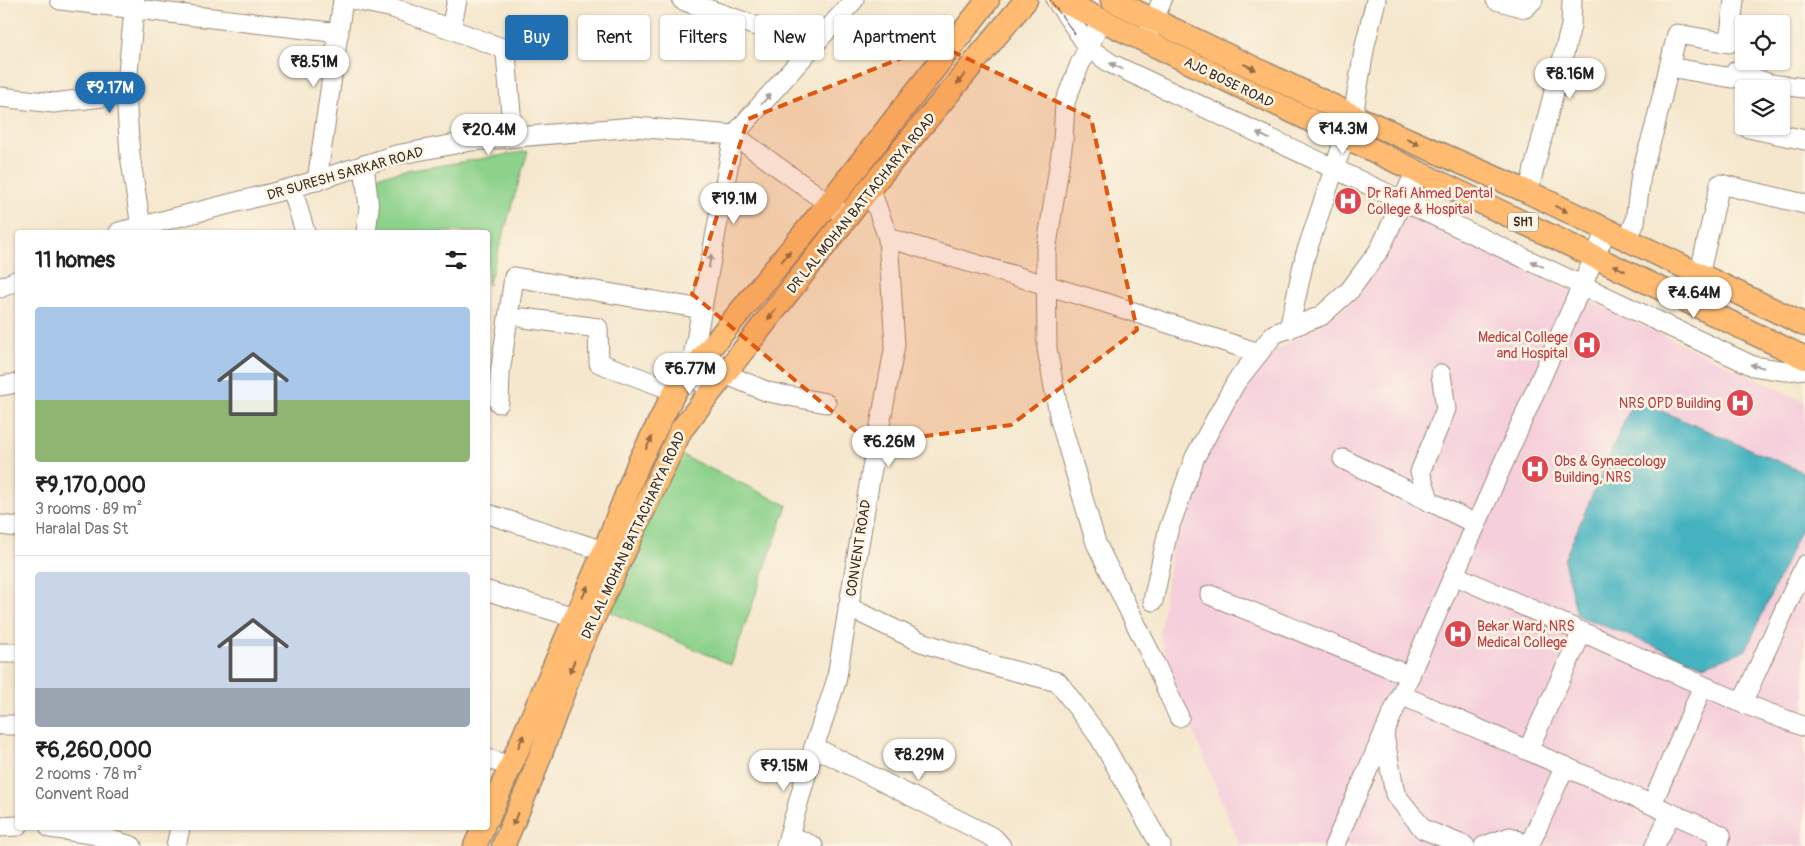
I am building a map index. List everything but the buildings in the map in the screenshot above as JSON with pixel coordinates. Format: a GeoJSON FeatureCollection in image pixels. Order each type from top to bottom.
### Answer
{"type":"FeatureCollection","features":[{"type":"Feature","properties":{"kind":"main road","name":"DR LAL MOHAN BATTACHARYA ROAD"},"geometry":{"type":"LineString","coordinates":[[490,813],[604,551],[639,462],[675,391],[828,203],[988,0]]}},
{"type":"Feature","properties":{"kind":"main road","name":"DR LAL MOHAN BATTACHARYA ROAD"},"geometry":{"type":"LineString","coordinates":[[503,846],[584,640],[681,430],[870,188],[1026,0]]}},
{"type":"Feature","properties":{"kind":"main road","name":"AJC BOSE ROAD"},"geometry":{"type":"LineString","coordinates":[[1058,0],[1101,21],[1149,31],[1346,139],[1805,358]]}},
{"type":"Feature","properties":{"kind":"main road"},"geometry":{"type":"LineString","coordinates":[[1112,0],[1149,31],[1352,115],[1528,192],[1699,276],[1805,325]]}},
{"type":"Feature","properties":{"kind":"main road"},"geometry":{"type":"LineString","coordinates":[[1757,335],[1768,308]]}},
{"type":"Feature","properties":{"kind":"main road"},"geometry":{"type":"LineString","coordinates":[[475,846],[482,830]]}},
{"type":"Feature","properties":{"kind":"street"},"geometry":{"type":"LineString","coordinates":[[60,0],[134,5],[339,33]]}},
{"type":"Feature","properties":{"kind":"street"},"geometry":{"type":"LineString","coordinates":[[317,181],[343,0]]}},
{"type":"Feature","properties":{"kind":"street"},"geometry":{"type":"LineString","coordinates":[[354,0],[393,8],[502,48],[506,54],[513,137]]}},
{"type":"Feature","properties":{"kind":"street"},"geometry":{"type":"LineString","coordinates":[[451,28],[457,0]]}},
{"type":"Feature","properties":{"kind":"street"},"geometry":{"type":"LineString","coordinates":[[682,0],[755,26]]}},
{"type":"Feature","properties":{"kind":"street"},"geometry":{"type":"LineString","coordinates":[[824,34],[854,0]]}},
{"type":"Feature","properties":{"kind":"street"},"geometry":{"type":"LineString","coordinates":[[1058,0],[1089,48],[1110,63],[1752,366],[1786,371],[1805,370]]}},
{"type":"Feature","properties":{"kind":"street"},"geometry":{"type":"LineString","coordinates":[[1149,31],[1162,0]]}},
{"type":"Feature","properties":{"kind":"street"},"geometry":{"type":"LineString","coordinates":[[1289,329],[1305,256],[1325,193],[1336,170],[1346,139],[1376,0]]}},
{"type":"Feature","properties":{"kind":"street"},"geometry":{"type":"LineString","coordinates":[[1496,0],[1525,8],[1533,0]]}},
{"type":"Feature","properties":{"kind":"street"},"geometry":{"type":"LineString","coordinates":[[1528,192],[1571,26],[1572,0]]}},
{"type":"Feature","properties":{"kind":"street"},"geometry":{"type":"LineString","coordinates":[[1627,241],[1635,222],[1641,174],[1677,34],[1729,42],[1734,0]]}},
{"type":"Feature","properties":{"kind":"street"},"geometry":{"type":"LineString","coordinates":[[134,5],[126,94],[130,155],[141,227]]}},
{"type":"Feature","properties":{"kind":"street"},"geometry":{"type":"LineString","coordinates":[[1101,21],[1080,64],[1065,102],[1063,141],[1046,252],[1047,349],[1060,420],[1096,543],[1153,659],[1179,717]]}},
{"type":"Feature","properties":{"kind":"street"},"geometry":{"type":"LineString","coordinates":[[711,391],[690,373],[734,136],[801,60]]}},
{"type":"Feature","properties":{"kind":"street"},"geometry":{"type":"LineString","coordinates":[[1669,67],[1732,78],[1736,71],[1770,84],[1805,88]]}},
{"type":"Feature","properties":{"kind":"street"},"geometry":{"type":"LineString","coordinates":[[0,98],[54,103],[126,94]]}},
{"type":"Feature","properties":{"kind":"street","name":"DR SURESH SARKAR ROAD"},"geometry":{"type":"LineString","coordinates":[[128,230],[292,188],[396,155],[471,141],[634,127],[734,136]]}},
{"type":"Feature","properties":{"kind":"street"},"geometry":{"type":"LineString","coordinates":[[1781,135],[1805,140]]}},
{"type":"Feature","properties":{"kind":"street"},"geometry":{"type":"LineString","coordinates":[[734,136],[848,217]]}},
{"type":"Feature","properties":{"kind":"street"},"geometry":{"type":"LineString","coordinates":[[364,165],[369,208],[366,230]]}},
{"type":"Feature","properties":{"kind":"street"},"geometry":{"type":"LineString","coordinates":[[1152,601],[1168,531],[1195,457],[1236,382],[1274,334],[1321,316],[1350,290],[1380,249],[1416,172]]}},
{"type":"Feature","properties":{"kind":"street"},"geometry":{"type":"LineString","coordinates":[[1699,276],[1720,184],[1805,204]]}},
{"type":"Feature","properties":{"kind":"street"},"geometry":{"type":"LineString","coordinates":[[292,188],[305,230]]}},
{"type":"Feature","properties":{"kind":"street","name":"CONVENT ROAD"},"geometry":{"type":"LineString","coordinates":[[787,841],[814,747],[836,682],[870,479],[896,345],[888,238],[870,188]]}},
{"type":"Feature","properties":{"kind":"street"},"geometry":{"type":"LineString","coordinates":[[1334,846],[1606,231]]}},
{"type":"Feature","properties":{"kind":"street"},"geometry":{"type":"LineString","coordinates":[[888,238],[1047,285],[1259,353]]}},
{"type":"Feature","properties":{"kind":"street"},"geometry":{"type":"LineString","coordinates":[[499,403],[500,373],[514,277],[702,309]]}},
{"type":"Feature","properties":{"kind":"street"},"geometry":{"type":"LineString","coordinates":[[524,318],[598,328],[599,363],[675,391]]}},
{"type":"Feature","properties":{"kind":"street"},"geometry":{"type":"LineString","coordinates":[[725,374],[768,392],[826,403]]}},
{"type":"Feature","properties":{"kind":"street"},"geometry":{"type":"LineString","coordinates":[[1430,502],[1420,472],[1446,409],[1441,374]]}},
{"type":"Feature","properties":{"kind":"street"},"geometry":{"type":"LineString","coordinates":[[0,386],[15,384]]}},
{"type":"Feature","properties":{"kind":"street"},"geometry":{"type":"LineString","coordinates":[[1342,459],[1476,524]]}},
{"type":"Feature","properties":{"kind":"street"},"geometry":{"type":"LineString","coordinates":[[490,515],[604,551]]}},
{"type":"Feature","properties":{"kind":"street"},"geometry":{"type":"LineString","coordinates":[[0,526],[15,528]]}},
{"type":"Feature","properties":{"kind":"street"},"geometry":{"type":"LineString","coordinates":[[1742,704],[1805,565]]}},
{"type":"Feature","properties":{"kind":"street"},"geometry":{"type":"LineString","coordinates":[[1454,575],[1742,704],[1805,727]]}},
{"type":"Feature","properties":{"kind":"street"},"geometry":{"type":"LineString","coordinates":[[490,592],[574,617]]}},
{"type":"Feature","properties":{"kind":"street"},"geometry":{"type":"LineString","coordinates":[[1210,595],[1410,676]]}},
{"type":"Feature","properties":{"kind":"street"},"geometry":{"type":"LineString","coordinates":[[848,607],[921,642],[999,667],[1058,682],[1100,738],[1161,846]]}},
{"type":"Feature","properties":{"kind":"street"},"geometry":{"type":"LineString","coordinates":[[1528,750],[1582,632]]}},
{"type":"Feature","properties":{"kind":"street"},"geometry":{"type":"LineString","coordinates":[[0,653],[15,653]]}},
{"type":"Feature","properties":{"kind":"street"},"geometry":{"type":"LineString","coordinates":[[1652,804],[1703,686]]}},
{"type":"Feature","properties":{"kind":"street"},"geometry":{"type":"LineString","coordinates":[[1402,695],[1721,834],[1717,846]]}},
{"type":"Feature","properties":{"kind":"street"},"geometry":{"type":"LineString","coordinates":[[0,725],[15,725]]}},
{"type":"Feature","properties":{"kind":"street"},"geometry":{"type":"LineString","coordinates":[[1384,735],[1395,794],[1423,828],[1438,841],[1465,846]]}},
{"type":"Feature","properties":{"kind":"street"},"geometry":{"type":"LineString","coordinates":[[814,747],[995,843]]}},
{"type":"Feature","properties":{"kind":"street"},"geometry":{"type":"LineString","coordinates":[[490,760],[510,766]]}},
{"type":"Feature","properties":{"kind":"street"},"geometry":{"type":"LineString","coordinates":[[1484,846],[1510,837],[1528,846],[1565,766]]}},
{"type":"Feature","properties":{"kind":"street"},"geometry":{"type":"LineString","coordinates":[[1655,846],[1671,813]]}},
{"type":"Feature","properties":{"kind":"street"},"geometry":{"type":"LineString","coordinates":[[0,827],[15,826]]}},
{"type":"Feature","properties":{"kind":"street"},"geometry":{"type":"LineString","coordinates":[[57,830],[132,846]]}},
{"type":"Feature","properties":{"kind":"street"},"geometry":{"type":"LineString","coordinates":[[176,846],[180,830]]}},
{"type":"Feature","properties":{"kind":"street"},"geometry":{"type":"LineString","coordinates":[[787,841],[813,846]]}},
{"type":"Feature","properties":{"kind":"highlighted area"},"geometry":{"type":"Polygon","coordinates":[[[937,44],[1091,118],[1137,330],[1011,425],[870,443],[692,294],[748,119],[937,44]]]}},
{"type":"Feature","properties":{"kind":"shaded area"},"geometry":{"type":"Polygon","coordinates":[[[1407,215],[1805,402],[1805,846],[1240,846],[1167,667],[1160,631],[1175,527],[1196,466],[1234,403],[1275,351],[1311,331],[1358,298],[1407,215]]]}},
{"type":"Feature","properties":{"kind":"green space"},"geometry":{"type":"Polygon","coordinates":[[[528,151],[490,279],[490,230],[378,230],[380,216],[376,176],[528,151]]]}},
{"type":"Feature","properties":{"kind":"green space"},"geometry":{"type":"Polygon","coordinates":[[[675,452],[787,505],[731,665],[609,611],[675,452]]]}},
{"type":"Feature","properties":{"kind":"water"},"geometry":{"type":"Polygon","coordinates":[[[1634,399],[1805,473],[1805,520],[1746,650],[1704,666],[1577,615],[1564,560],[1634,399]]]}},
{"type":"Feature","properties":{"kind":"tram line"},"geometry":{"type":"LineString","coordinates":[[1050,0],[1075,34]]}},
{"type":"Feature","properties":{"kind":"place","name":"Dr Rafi Ahmed Dental College & Hospital"},"geometry":{"type":"Point","coordinates":[1348,201]}},
{"type":"Feature","properties":{"kind":"place","name":"Medical College and Hospital"},"geometry":{"type":"Point","coordinates":[1587,345]}},
{"type":"Feature","properties":{"kind":"place","name":"NRS OPD Building"},"geometry":{"type":"Point","coordinates":[1740,403]}},
{"type":"Feature","properties":{"kind":"place","name":"Obs & Gynaecology Building, NRS"},"geometry":{"type":"Point","coordinates":[1535,469]}},
{"type":"Feature","properties":{"kind":"place","name":"Bekar Ward, NRS Medical College"},"geometry":{"type":"Point","coordinates":[1458,634]}}]}
